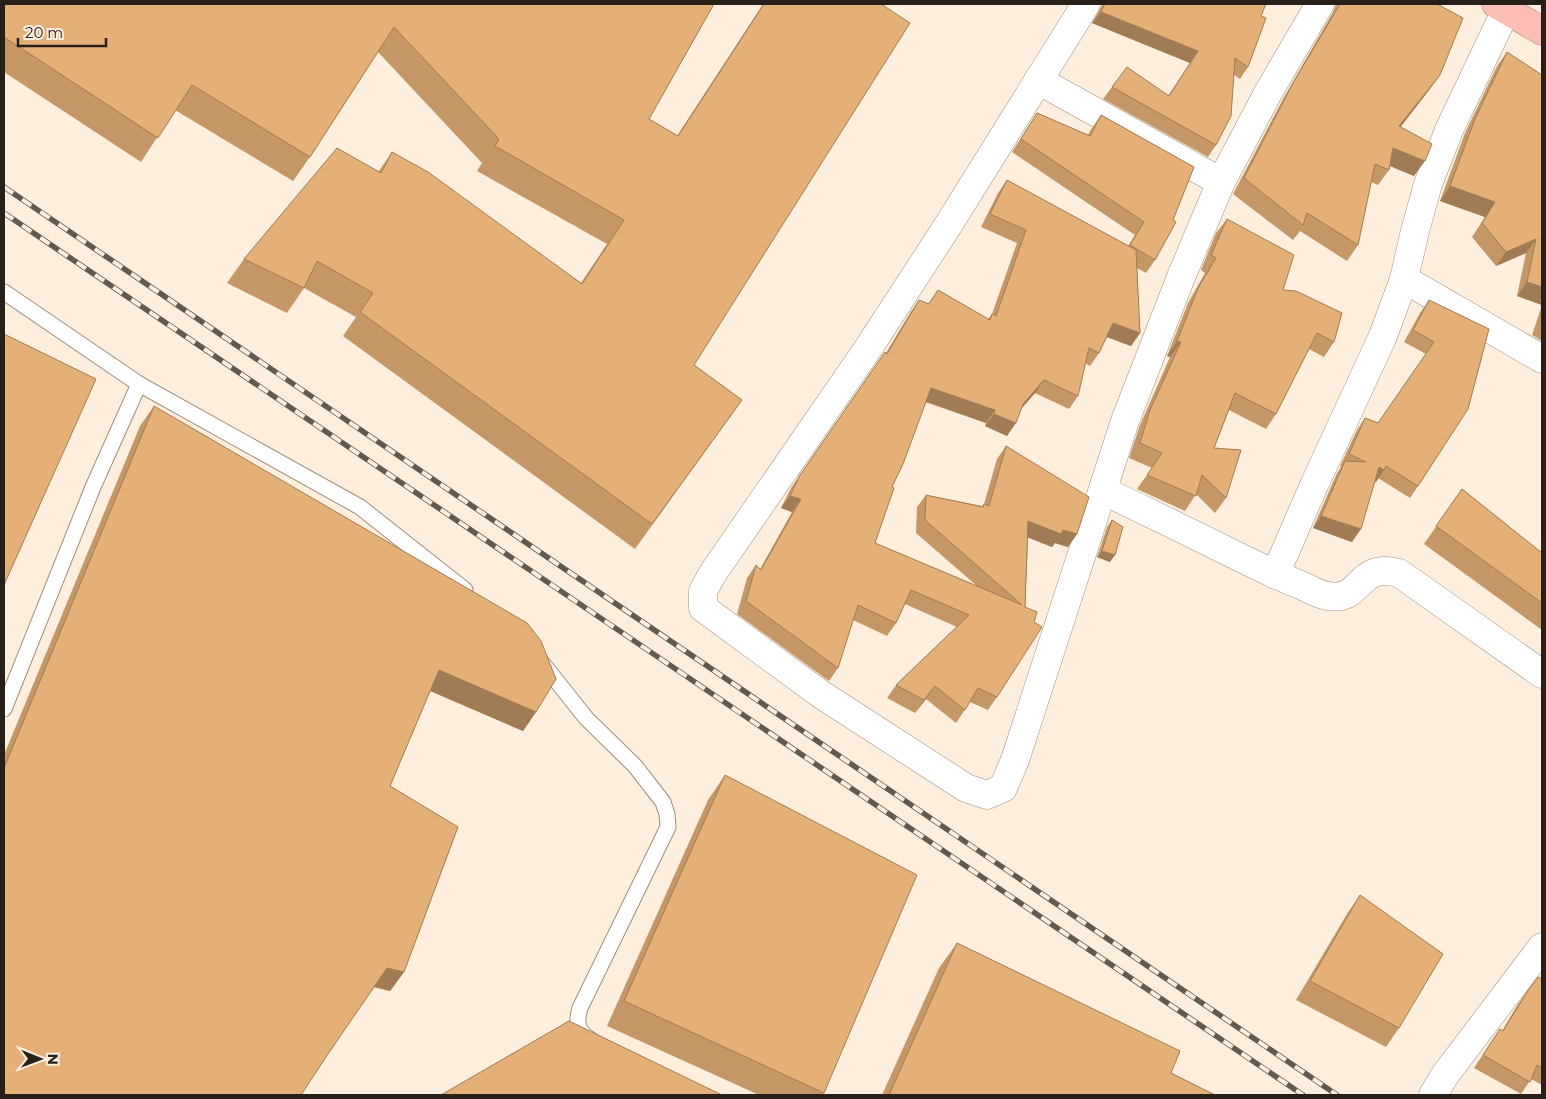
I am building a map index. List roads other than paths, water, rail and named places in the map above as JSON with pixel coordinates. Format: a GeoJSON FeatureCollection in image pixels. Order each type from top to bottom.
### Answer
{"type":"FeatureCollection","features":[{"type":"Feature","properties":{"kind":"highway"},"geometry":{"type":"LineString","coordinates":[[1501,7],[1542,31]]}},
{"type":"Feature","properties":{"kind":"street"},"geometry":{"type":"LineString","coordinates":[[1086,4],[952,219],[867,350],[713,573],[703,591],[703,608],[822,695],[966,788],[987,794],[1003,788],[1015,760],[1104,491],[1125,421],[1149,357],[1221,182],[1269,92],[1320,4]]}},
{"type":"Feature","properties":{"kind":"street"},"geometry":{"type":"LineString","coordinates":[[1275,575],[1318,475],[1383,336],[1404,279],[1415,231],[1432,175],[1501,7]]}},
{"type":"Feature","properties":{"kind":"street"},"geometry":{"type":"LineString","coordinates":[[1038,80],[1221,182]]}},
{"type":"Feature","properties":{"kind":"street"},"geometry":{"type":"LineString","coordinates":[[1404,279],[1542,359]]}},
{"type":"Feature","properties":{"kind":"street"},"geometry":{"type":"LineString","coordinates":[[1104,491],[1275,575],[1325,596],[1337,597],[1348,595],[1367,575],[1377,572],[1387,570],[1399,574],[1542,674]]}},
{"type":"Feature","properties":{"kind":"street"},"geometry":{"type":"LineString","coordinates":[[1446,1089],[1542,947]]}},
{"type":"Feature","properties":{"kind":"lane"},"geometry":{"type":"LineString","coordinates":[[4,292],[139,384],[360,507],[474,598]]}},
{"type":"Feature","properties":{"kind":"lane"},"geometry":{"type":"LineString","coordinates":[[4,709],[93,487],[139,384]]}},
{"type":"Feature","properties":{"kind":"lane"},"geometry":{"type":"LineString","coordinates":[[532,649],[586,718],[635,766],[663,802],[667,814],[668,827],[580,1008],[577,1018],[578,1026],[584,1036],[601,1044]]}},
{"type":"Feature","properties":{"kind":"railway"},"geometry":{"type":"LineString","coordinates":[[4,187],[1337,1095]]}},
{"type":"Feature","properties":{"kind":"railway"},"geometry":{"type":"LineString","coordinates":[[4,213],[1303,1095]]}}]}
